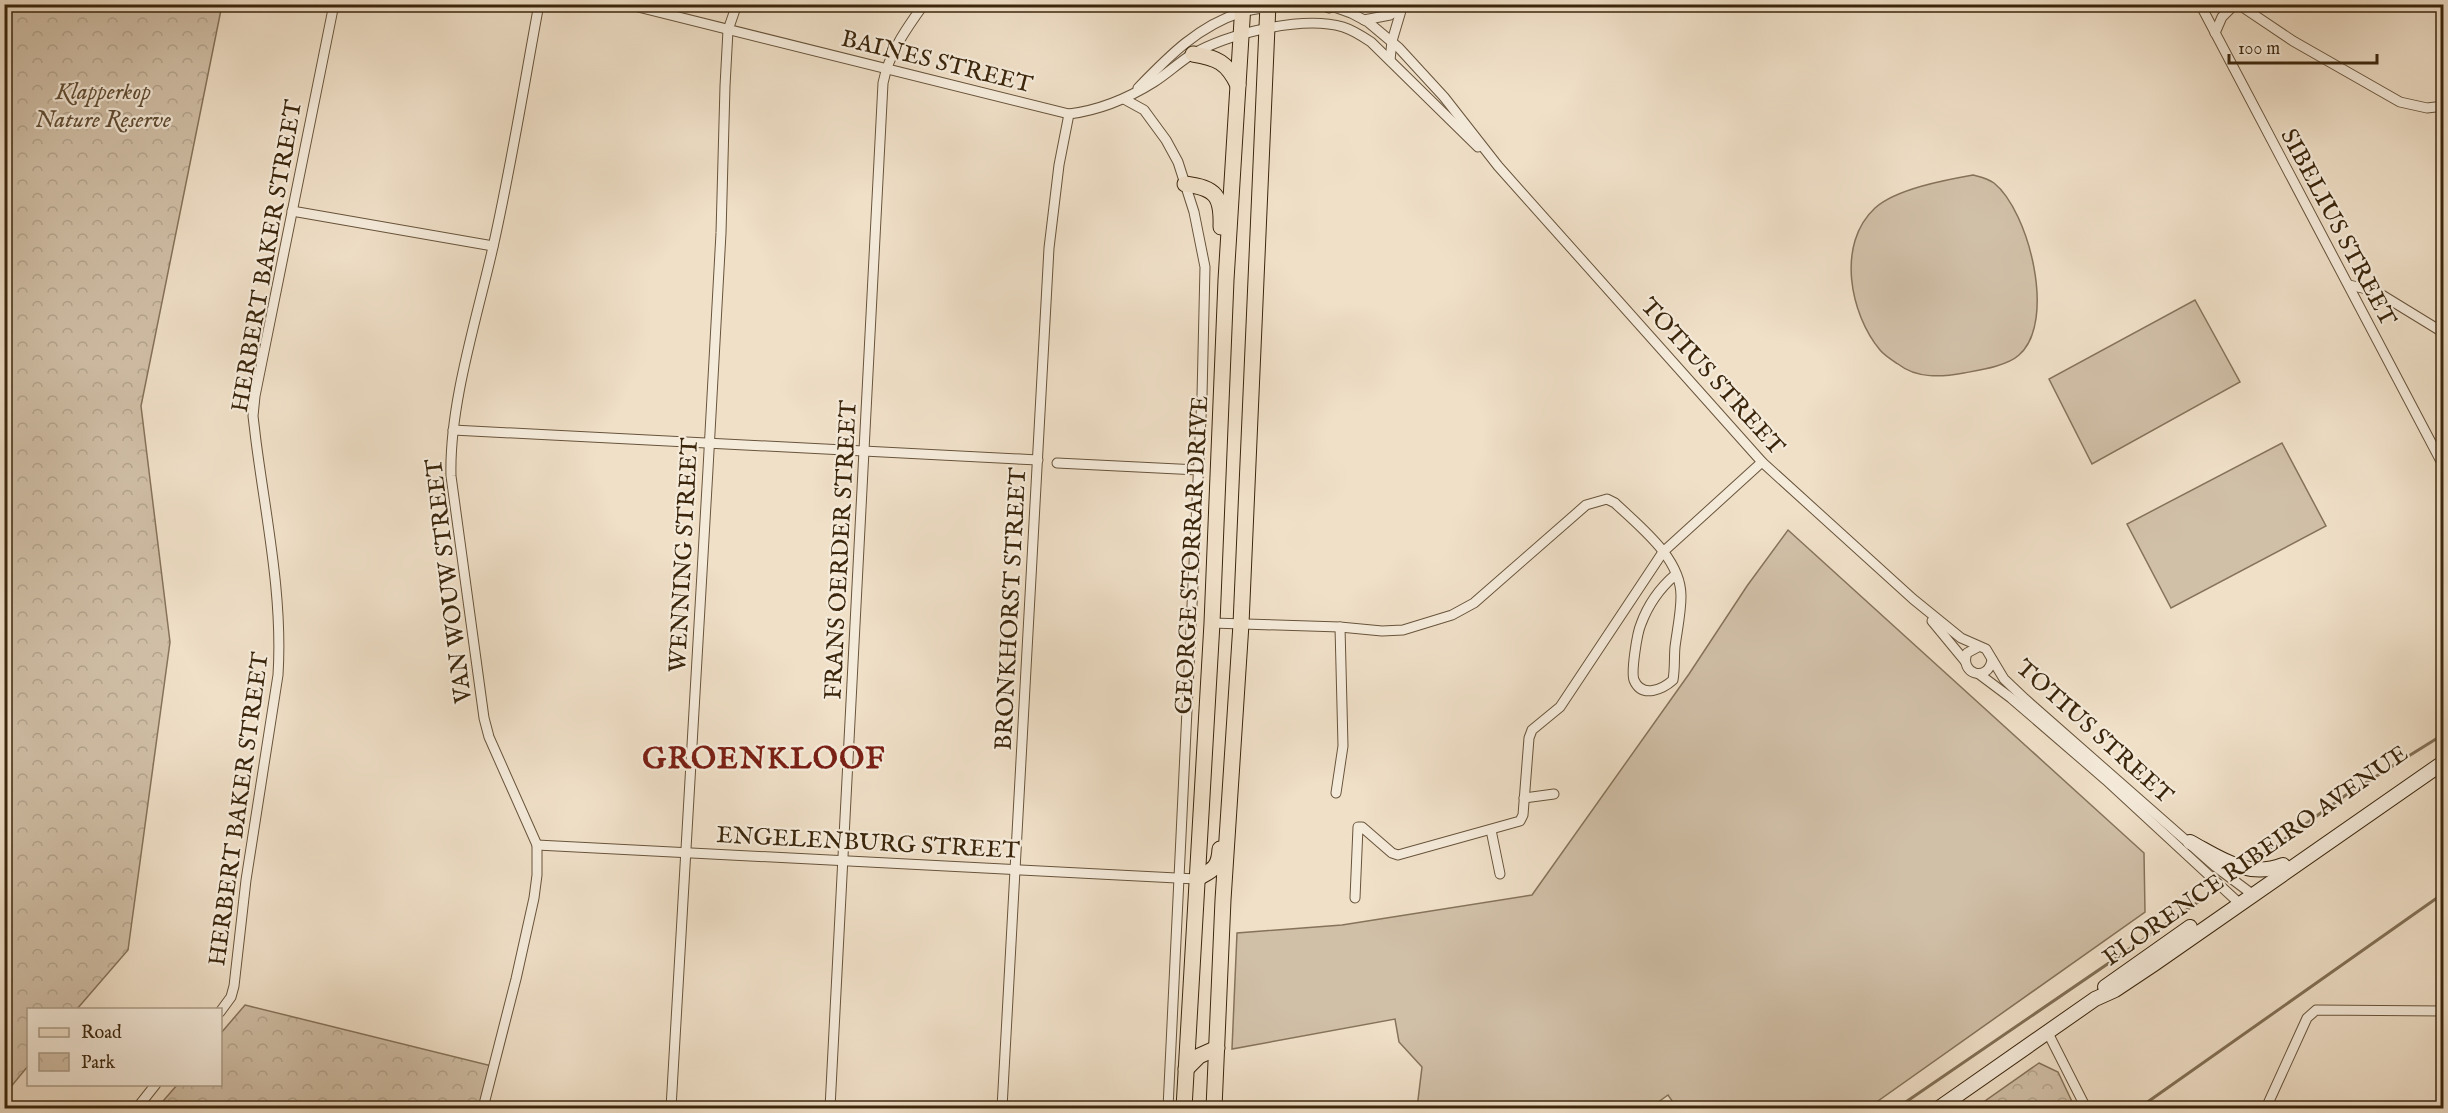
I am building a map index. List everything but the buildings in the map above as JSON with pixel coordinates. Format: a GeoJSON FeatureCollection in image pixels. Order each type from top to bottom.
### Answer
{"type":"FeatureCollection","features":[{"type":"Feature","properties":{"kind":"main road"},"geometry":{"type":"LineString","coordinates":[[1214,1108],[1223,900],[1241,624],[1268,6]]}},
{"type":"Feature","properties":{"kind":"main road","name":"GEORGE STORRAR DRIVE"},"geometry":{"type":"LineString","coordinates":[[1184,1108],[1212,623],[1226,280],[1243,8]]}},
{"type":"Feature","properties":{"kind":"main road"},"geometry":{"type":"LineString","coordinates":[[1193,54],[1208,56],[1226,66],[1238,85]]}},
{"type":"Feature","properties":{"kind":"main road"},"geometry":{"type":"LineString","coordinates":[[1185,184],[1208,188],[1218,199],[1221,212],[1220,261],[1226,280]]}},
{"type":"Feature","properties":{"kind":"main road","name":"FLORENCE RIBEIRO AVENUE"},"geometry":{"type":"LineString","coordinates":[[1939,1108],[2095,999],[2111,982],[2237,900],[2444,752]]}},
{"type":"Feature","properties":{"kind":"main road","name":"FLORENCE RIBEIRO AVENUE"},"geometry":{"type":"LineString","coordinates":[[2249,891],[2444,762]]}},
{"type":"Feature","properties":{"kind":"main road"},"geometry":{"type":"LineString","coordinates":[[1196,879],[1215,868],[1218,863],[1222,791],[1232,770]]}},
{"type":"Feature","properties":{"kind":"main road"},"geometry":{"type":"LineString","coordinates":[[2190,842],[2240,868],[2263,871],[2283,865]]}},
{"type":"Feature","properties":{"kind":"main road"},"geometry":{"type":"LineString","coordinates":[[1196,879],[1214,886],[1223,900]]}},
{"type":"Feature","properties":{"kind":"main road"},"geometry":{"type":"LineString","coordinates":[[1188,1029],[1198,1042],[1217,1048]]}},
{"type":"Feature","properties":{"kind":"main road"},"geometry":{"type":"LineString","coordinates":[[1186,1069],[1199,1056],[1217,1048]]}},
{"type":"Feature","properties":{"kind":"street","name":"HERBERT BAKER STREET"},"geometry":{"type":"LineString","coordinates":[[222,1009],[231,997],[234,986],[246,880],[278,675],[280,647],[278,612],[254,416],[255,396],[334,4]]}},
{"type":"Feature","properties":{"kind":"street","name":"VAN WOUW STREET"},"geometry":{"type":"LineString","coordinates":[[483,1108],[534,898],[537,845],[498,759],[484,718],[451,476],[450,450],[466,361],[493,246],[539,4]]}},
{"type":"Feature","properties":{"kind":"street","name":"BAINES STREET"},"geometry":{"type":"LineString","coordinates":[[626,4],[1069,114],[1097,110],[1128,97],[1155,82],[1193,54],[1242,34],[1267,28]]}},
{"type":"Feature","properties":{"kind":"street","name":"WENNING STREET"},"geometry":{"type":"LineString","coordinates":[[671,1108],[709,444],[728,30],[737,4]]}},
{"type":"Feature","properties":{"kind":"street","name":"FRANS OERDER STREET"},"geometry":{"type":"LineString","coordinates":[[830,1108],[883,83],[893,51],[924,4]]}},
{"type":"Feature","properties":{"kind":"street"},"geometry":{"type":"LineString","coordinates":[[1268,6],[1297,4]]}},
{"type":"Feature","properties":{"kind":"street","name":"TOTIUS STREET"},"geometry":{"type":"LineString","coordinates":[[1314,4],[1346,10],[1392,41],[1444,96],[1498,166],[1762,462],[1953,633],[1986,649],[2004,679],[2025,699],[2216,867],[2249,891]]}},
{"type":"Feature","properties":{"kind":"street","name":"SIBELIUS STREET"},"geometry":{"type":"LineString","coordinates":[[2200,4],[2282,164],[2349,285],[2444,467]]}},
{"type":"Feature","properties":{"kind":"street"},"geometry":{"type":"LineString","coordinates":[[2215,33],[2222,17],[2237,4],[2293,41],[2400,102],[2427,108],[2444,106]]}},
{"type":"Feature","properties":{"kind":"street","name":"BAINES STREET"},"geometry":{"type":"LineString","coordinates":[[1128,97],[1186,40],[1201,30],[1243,8],[1268,6]]}},
{"type":"Feature","properties":{"kind":"street"},"geometry":{"type":"LineString","coordinates":[[1364,20],[1389,15],[1403,6]]}},
{"type":"Feature","properties":{"kind":"street"},"geometry":{"type":"LineString","coordinates":[[1390,60],[1392,41],[1403,6]]}},
{"type":"Feature","properties":{"kind":"street","name":"TOTIUS STREET"},"geometry":{"type":"LineString","coordinates":[[1267,28],[1309,24],[1335,25],[1360,34],[1390,60],[1498,166]]}},
{"type":"Feature","properties":{"kind":"street"},"geometry":{"type":"LineString","coordinates":[[1371,42],[1392,41]]}},
{"type":"Feature","properties":{"kind":"street","name":"GEORGE STORRAR DRIVE"},"geometry":{"type":"LineString","coordinates":[[1128,97],[1143,108],[1173,154],[1185,184],[1205,267],[1198,470],[1168,1108]]}},
{"type":"Feature","properties":{"kind":"street","name":"BRONKHORST STREET"},"geometry":{"type":"LineString","coordinates":[[1002,1108],[1048,248],[1059,165],[1069,114]]}},
{"type":"Feature","properties":{"kind":"street"},"geometry":{"type":"LineString","coordinates":[[292,211],[493,246]]}},
{"type":"Feature","properties":{"kind":"street"},"geometry":{"type":"LineString","coordinates":[[2349,285],[2382,295],[2444,333]]}},
{"type":"Feature","properties":{"kind":"street"},"geometry":{"type":"LineString","coordinates":[[453,430],[1038,460]]}},
{"type":"Feature","properties":{"kind":"street"},"geometry":{"type":"LineString","coordinates":[[1354,898],[1358,827],[1362,827],[1392,853],[1398,855],[1520,821],[1529,738],[1532,730],[1555,712],[1663,552],[1762,462]]}},
{"type":"Feature","properties":{"kind":"street"},"geometry":{"type":"LineString","coordinates":[[1057,463],[1198,470]]}},
{"type":"Feature","properties":{"kind":"street"},"geometry":{"type":"LineString","coordinates":[[1212,623],[1403,630],[1462,611],[1586,505],[1607,498],[1615,503],[1663,552],[1671,563],[1675,575],[1681,596],[1673,680],[1660,690],[1651,692],[1639,686],[1634,680],[1633,671],[1639,627],[1647,610],[1664,585],[1675,575]]}},
{"type":"Feature","properties":{"kind":"street","name":"TOTIUS STREET"},"geometry":{"type":"LineString","coordinates":[[1913,599],[1965,661]]}},
{"type":"Feature","properties":{"kind":"street"},"geometry":{"type":"LineString","coordinates":[[1336,793],[1343,746],[1340,627]]}},
{"type":"Feature","properties":{"kind":"street"},"geometry":{"type":"LineString","coordinates":[[1978,647],[1970,650],[1965,661],[1971,672],[1979,674],[1987,672],[1992,660]]}},
{"type":"Feature","properties":{"kind":"street","name":"TOTIUS STREET"},"geometry":{"type":"LineString","coordinates":[[1979,674],[2011,698],[2098,772],[2237,900]]}},
{"type":"Feature","properties":{"kind":"street"},"geometry":{"type":"LineString","coordinates":[[1524,798],[1554,794]]}},
{"type":"Feature","properties":{"kind":"street"},"geometry":{"type":"LineString","coordinates":[[1491,830],[1500,874]]}},
{"type":"Feature","properties":{"kind":"street","name":"ENGELENBURG STREET"},"geometry":{"type":"LineString","coordinates":[[537,845],[1196,879]]}},
{"type":"Feature","properties":{"kind":"street"},"geometry":{"type":"LineString","coordinates":[[2266,1108],[2308,1015],[2316,1010],[2444,1011]]}},
{"type":"Feature","properties":{"kind":"street"},"geometry":{"type":"LineString","coordinates":[[2048,1033],[2086,1108]]}},
{"type":"Feature","properties":{"kind":"street"},"geometry":{"type":"LineString","coordinates":[[137,1108],[154,1086]]}},
{"type":"Feature","properties":{"kind":"green space","name":"Klapperkop Nature Reserve"},"geometry":{"type":"Polygon","coordinates":[[[5,4],[222,5],[141,406],[170,642],[128,950],[78,1008],[27,1008],[27,1067],[5,1094],[5,4]]]}},
{"type":"Feature","properties":{"kind":"green space"},"geometry":{"type":"Polygon","coordinates":[[[1973,175],[1991,181],[2007,197],[2027,241],[2034,267],[2037,293],[2036,318],[2030,339],[2014,359],[1993,367],[1947,375],[1930,376],[1913,372],[1905,369],[1882,352],[1861,318],[1852,279],[1855,240],[1863,223],[1884,201],[1921,186],[1973,175]]]}},
{"type":"Feature","properties":{"kind":"green space"},"geometry":{"type":"Polygon","coordinates":[[[2195,300],[2240,382],[2092,464],[2049,379],[2195,300]]]}},
{"type":"Feature","properties":{"kind":"green space"},"geometry":{"type":"Polygon","coordinates":[[[2282,443],[2326,526],[2171,608],[2127,524],[2282,443]]]}},
{"type":"Feature","properties":{"kind":"green space"},"geometry":{"type":"Polygon","coordinates":[[[1788,530],[2144,853],[2145,912],[1868,1108],[1677,1108],[1668,1095],[1650,1108],[1417,1108],[1422,1067],[1399,1042],[1395,1019],[1232,1049],[1237,933],[1342,925],[1532,895],[1788,530]]]}},
{"type":"Feature","properties":{"kind":"green space"},"geometry":{"type":"Polygon","coordinates":[[[245,1005],[496,1067],[483,1108],[157,1108],[176,1086],[222,1086],[222,1032],[245,1005]]]}},
{"type":"Feature","properties":{"kind":"green space"},"geometry":{"type":"Polygon","coordinates":[[[2039,1063],[2058,1072],[2075,1108],[1975,1108],[2039,1063]]]}},
{"type":"Feature","properties":{"kind":"waterway"},"geometry":{"type":"LineString","coordinates":[[2251,863],[2346,795],[2444,734]]}},
{"type":"Feature","properties":{"kind":"waterway"},"geometry":{"type":"LineString","coordinates":[[2139,1108],[2444,893]]}},
{"type":"Feature","properties":{"kind":"waterway"},"geometry":{"type":"LineString","coordinates":[[1897,1108],[2204,898]]}},
{"type":"Feature","properties":{"kind":"district","name":"GROENKLOOF"},"geometry":{"type":"Point","coordinates":[764,758]}}]}
